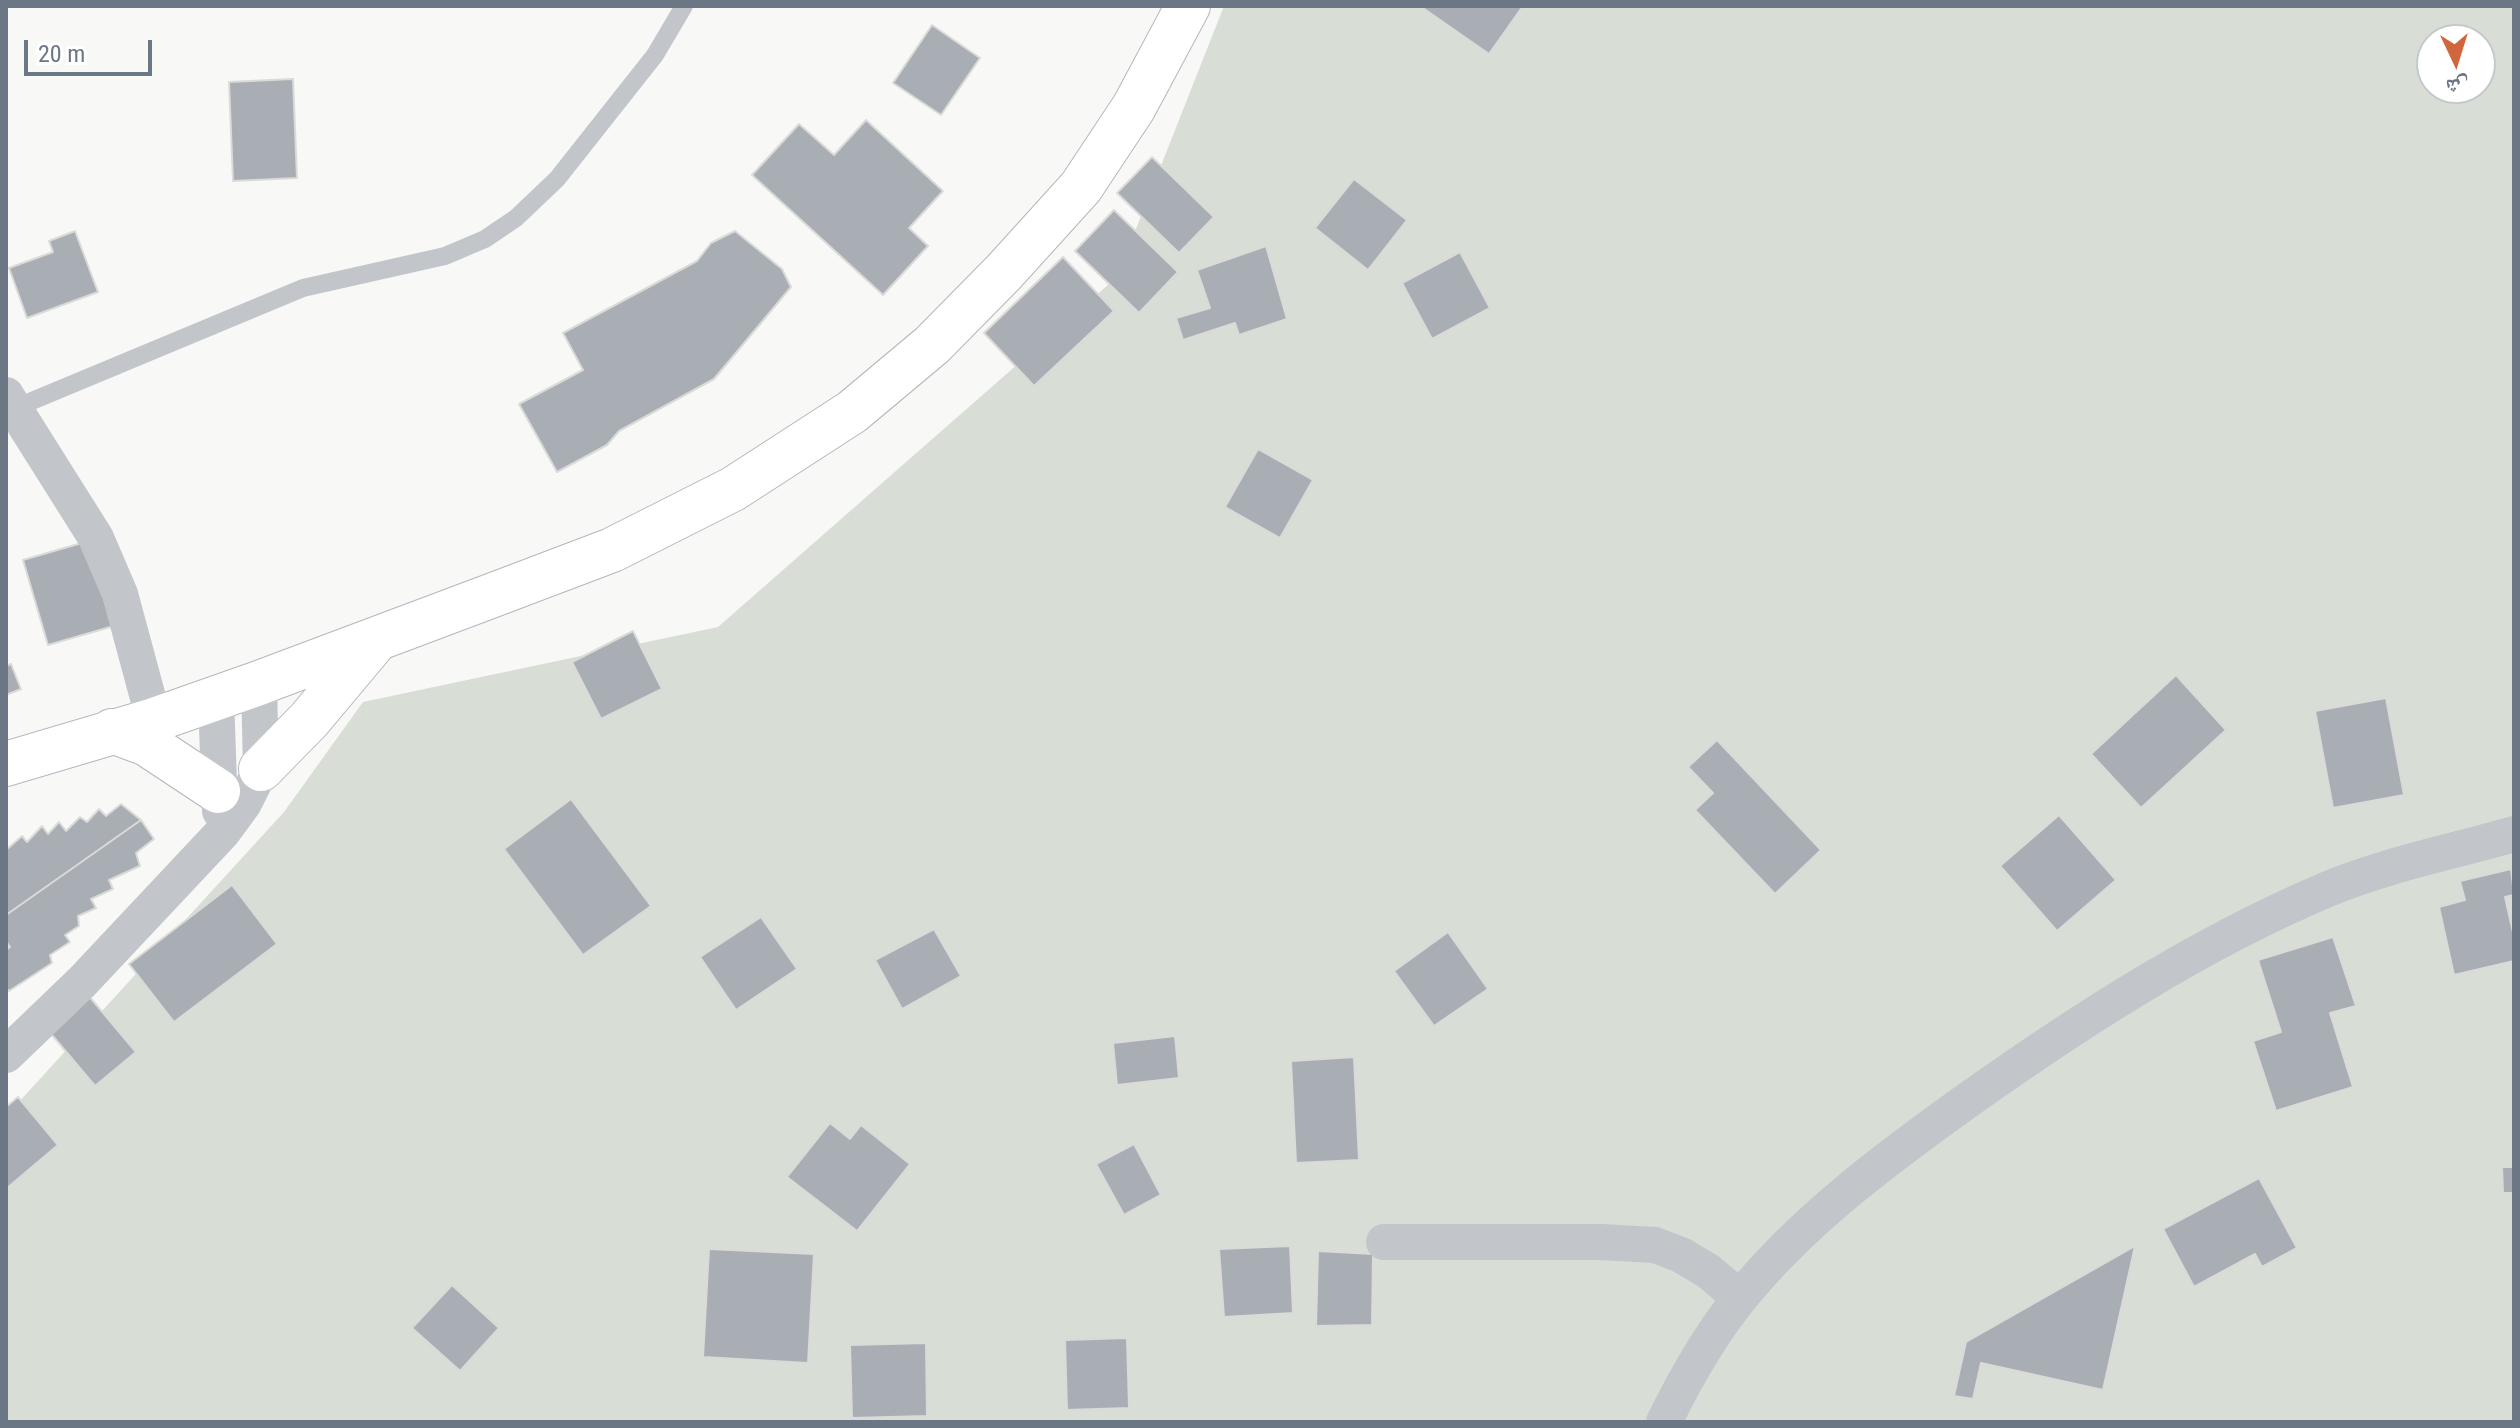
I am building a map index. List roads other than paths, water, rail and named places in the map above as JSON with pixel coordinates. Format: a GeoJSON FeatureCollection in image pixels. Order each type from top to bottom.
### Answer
{"type":"FeatureCollection","features":[{"type":"Feature","properties":{"kind":"street"},"geometry":{"type":"LineString","coordinates":[[6,764],[154,720],[259,683],[612,550],[733,489],[852,412],[942,334],[1004,272],[1081,187],[1134,107],[1188,6]]}},
{"type":"Feature","properties":{"kind":"street"},"geometry":{"type":"LineString","coordinates":[[11,401],[96,538],[120,594],[154,720]]}},
{"type":"Feature","properties":{"kind":"street"},"geometry":{"type":"LineString","coordinates":[[6,1055],[82,982],[220,812],[244,803],[261,769],[309,720],[377,638]]}},
{"type":"Feature","properties":{"kind":"street"},"geometry":{"type":"LineString","coordinates":[[259,683],[261,769]]}},
{"type":"Feature","properties":{"kind":"street"},"geometry":{"type":"LineString","coordinates":[[216,698],[220,812]]}},
{"type":"Feature","properties":{"kind":"street"},"geometry":{"type":"LineString","coordinates":[[112,731],[147,744],[220,812]]}},
{"type":"Feature","properties":{"kind":"street"},"geometry":{"type":"LineString","coordinates":[[1664,1422],[1702,1351],[1740,1298],[1789,1245],[1850,1191],[1926,1131],[2028,1058],[2137,989],[2249,924],[2331,887],[2408,862],[2514,834]]}},
{"type":"Feature","properties":{"kind":"street"},"geometry":{"type":"LineString","coordinates":[[1384,1242],[1601,1242],[1655,1245],[1681,1255],[1708,1271],[1740,1298]]}},
{"type":"Feature","properties":{"kind":"lane"},"geometry":{"type":"LineString","coordinates":[[11,401],[303,288],[445,256],[485,239],[516,218],[557,179],[655,55],[684,6]]}}]}
